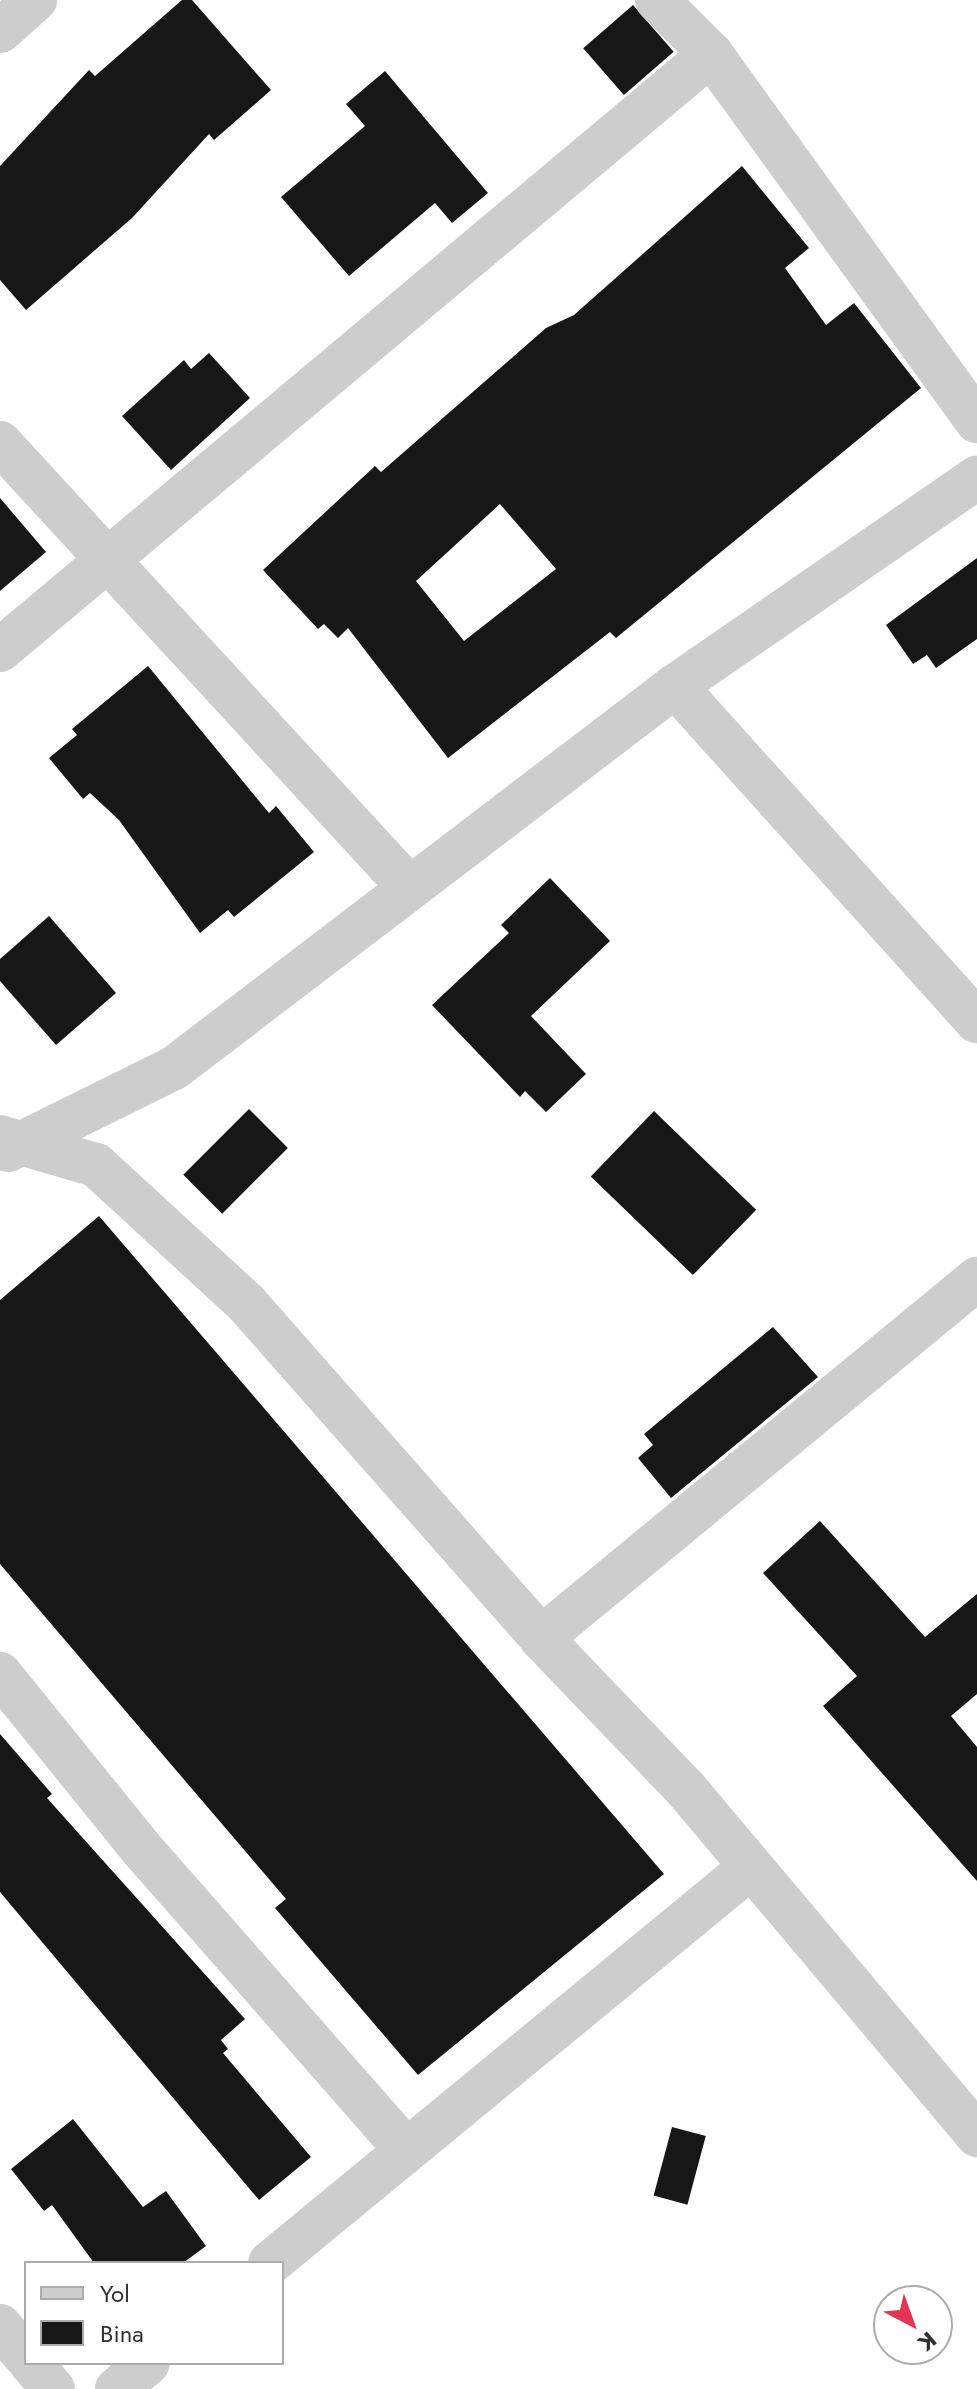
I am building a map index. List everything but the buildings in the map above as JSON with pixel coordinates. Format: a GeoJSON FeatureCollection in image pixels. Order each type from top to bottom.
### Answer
{"type":"FeatureCollection","features":[{"type":"Feature","properties":{"kind":"street"},"geometry":{"type":"LineString","coordinates":[[0,31],[35,0]]}},
{"type":"Feature","properties":{"kind":"street"},"geometry":{"type":"LineString","coordinates":[[657,0],[711,54],[977,421]]}},
{"type":"Feature","properties":{"kind":"street"},"geometry":{"type":"LineString","coordinates":[[0,650],[711,54]]}},
{"type":"Feature","properties":{"kind":"street"},"geometry":{"type":"LineString","coordinates":[[0,443],[406,884]]}},
{"type":"Feature","properties":{"kind":"street"},"geometry":{"type":"LineString","coordinates":[[6,1145],[174,1068],[406,884],[675,686],[977,478]]}},
{"type":"Feature","properties":{"kind":"street"},"geometry":{"type":"LineString","coordinates":[[675,686],[977,1021]]}},
{"type":"Feature","properties":{"kind":"street"},"geometry":{"type":"LineString","coordinates":[[6,1145],[96,1165],[247,1304],[541,1638],[963,2092],[977,2135]]}},
{"type":"Feature","properties":{"kind":"street"},"geometry":{"type":"LineString","coordinates":[[541,1638],[972,1293]]}},
{"type":"Feature","properties":{"kind":"street"},"geometry":{"type":"LineString","coordinates":[[0,1674],[140,1847],[406,2150]]}},
{"type":"Feature","properties":{"kind":"street"},"geometry":{"type":"LineString","coordinates":[[272,2261],[751,1867]]}},
{"type":"Feature","properties":{"kind":"street"},"geometry":{"type":"LineString","coordinates":[[0,2326],[24,2355]]}},
{"type":"Feature","properties":{"kind":"street"},"geometry":{"type":"LineString","coordinates":[[33,2365],[53,2389]]}},
{"type":"Feature","properties":{"kind":"street"},"geometry":{"type":"LineString","coordinates":[[117,2389],[146,2365]]}}]}
